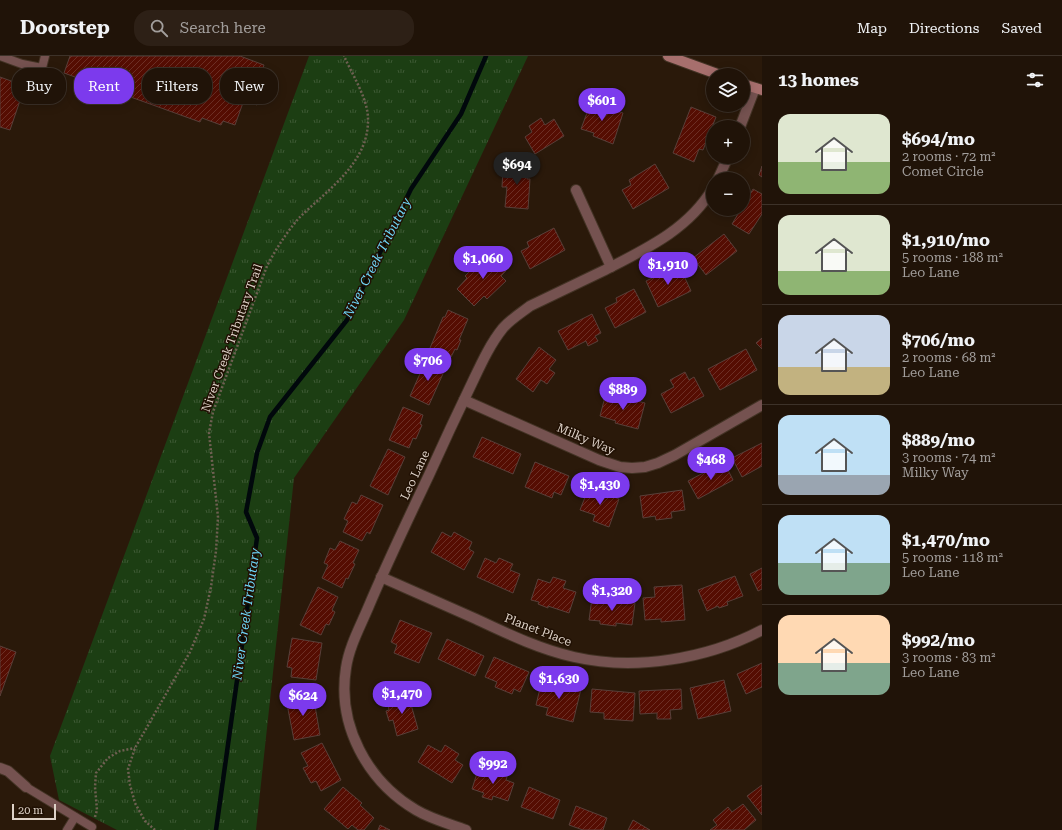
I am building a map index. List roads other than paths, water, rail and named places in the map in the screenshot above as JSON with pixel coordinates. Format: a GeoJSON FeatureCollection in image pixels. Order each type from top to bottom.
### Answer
{"type":"FeatureCollection","features":[{"type":"Feature","properties":{"kind":"main road"},"geometry":{"type":"LineString","coordinates":[[668,56],[706,70]]}},
{"type":"Feature","properties":{"kind":"street"},"geometry":{"type":"LineString","coordinates":[[743,120],[758,89]]}},
{"type":"Feature","properties":{"kind":"street"},"geometry":{"type":"LineString","coordinates":[[576,190],[611,267]]}},
{"type":"Feature","properties":{"kind":"street","name":"Leo Lane"},"geometry":{"type":"LineString","coordinates":[[466,830],[418,811],[389,790],[370,768],[352,733],[346,706],[346,667],[350,652],[382,577],[464,400],[484,358],[504,326],[530,306],[650,247],[680,226],[694,213],[706,197]]}},
{"type":"Feature","properties":{"kind":"street","name":"Milky Way"},"geometry":{"type":"LineString","coordinates":[[464,400],[599,460],[620,467],[632,468],[645,467],[675,455],[762,405]]}},
{"type":"Feature","properties":{"kind":"street","name":"Planet Place"},"geometry":{"type":"LineString","coordinates":[[382,577],[543,649],[574,657],[604,662],[655,662],[697,655],[762,630]]}},
{"type":"Feature","properties":{"kind":"street"},"geometry":{"type":"LineString","coordinates":[[0,768],[8,771],[26,787]]}},
{"type":"Feature","properties":{"kind":"lane"},"geometry":{"type":"LineString","coordinates":[[0,56],[22,64],[42,68],[46,56]]}},
{"type":"Feature","properties":{"kind":"lane"},"geometry":{"type":"LineString","coordinates":[[26,787],[92,827]]}},
{"type":"Feature","properties":{"kind":"lane"},"geometry":{"type":"LineString","coordinates":[[67,830],[75,817]]}},
{"type":"Feature","properties":{"kind":"waterway","name":"Niver Creek Tributary"},"geometry":{"type":"LineString","coordinates":[[216,830],[257,538],[246,512],[257,453],[270,417],[347,320],[411,189],[461,114],[486,56]]}}]}
